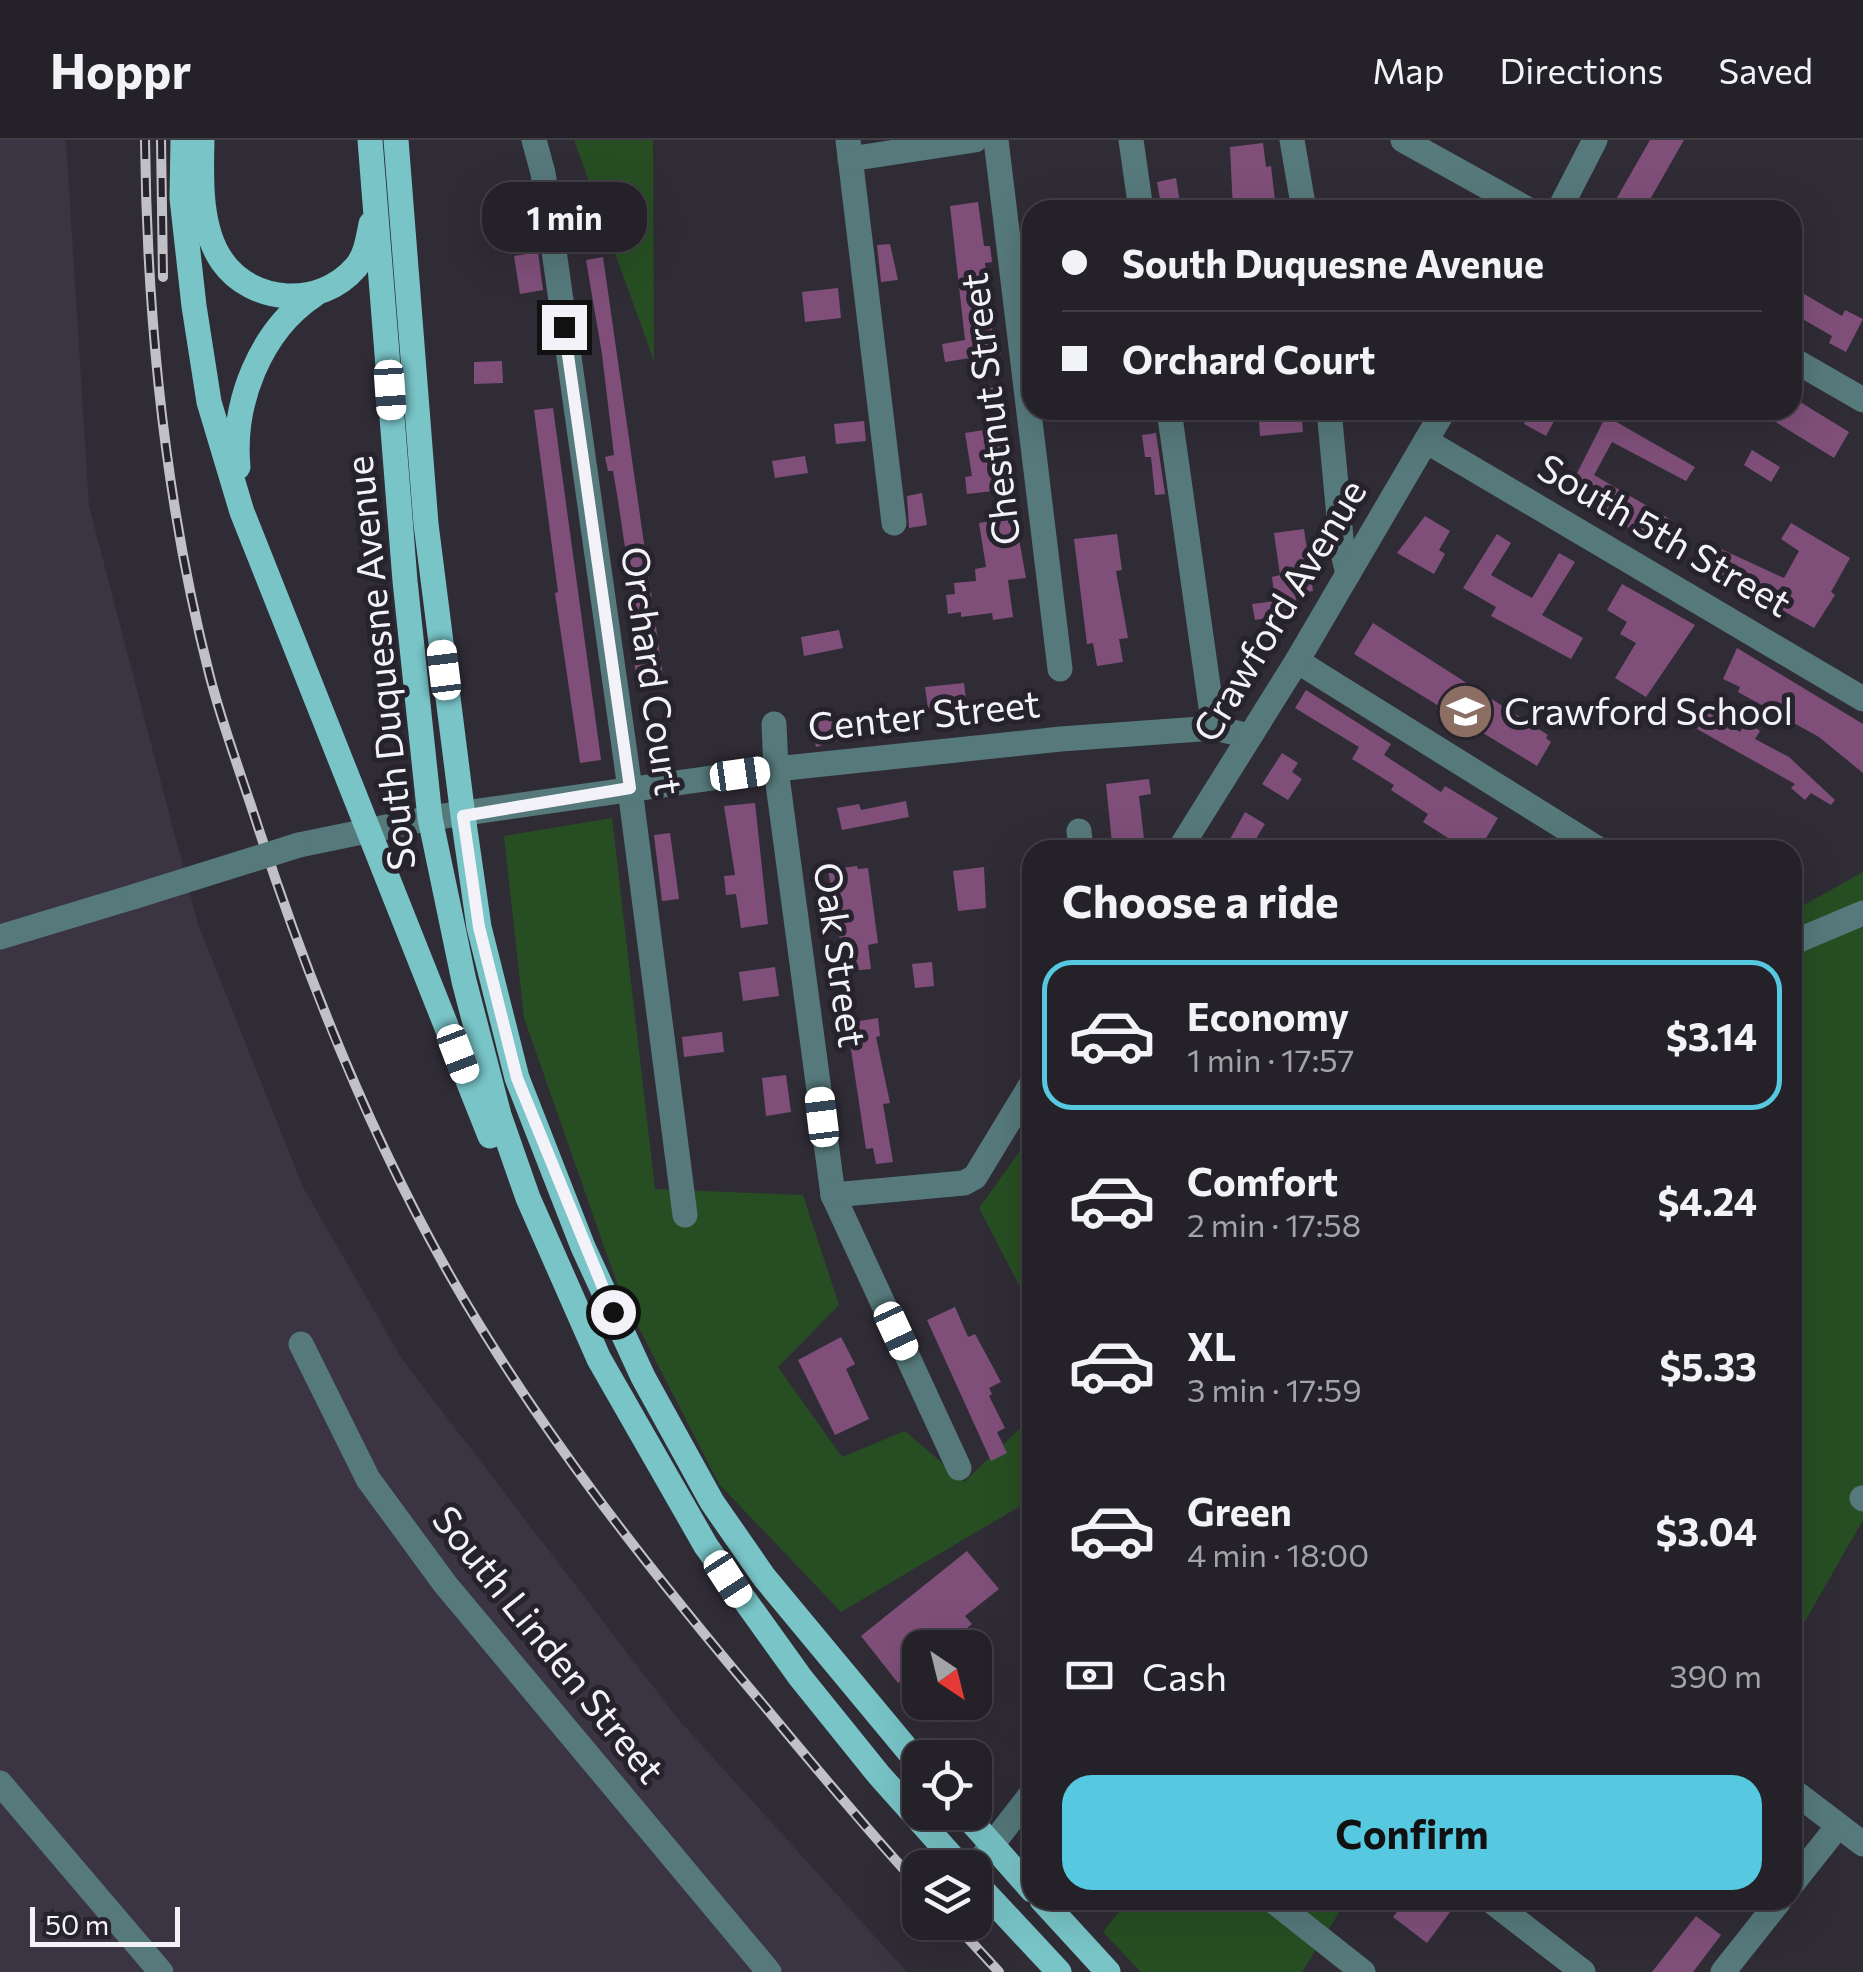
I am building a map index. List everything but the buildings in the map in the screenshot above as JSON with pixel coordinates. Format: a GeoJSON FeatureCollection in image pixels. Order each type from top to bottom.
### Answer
{"type":"FeatureCollection","features":[{"type":"Feature","properties":{"kind":"main road"},"geometry":{"type":"LineString","coordinates":[[183,140],[182,198],[194,306],[210,402],[242,512],[512,1189],[599,1359]]}},
{"type":"Feature","properties":{"kind":"main road"},"geometry":{"type":"LineString","coordinates":[[202,140],[207,225],[220,259],[245,286],[280,296],[314,294]]}},
{"type":"Feature","properties":{"kind":"main road","name":"South Duquesne Avenue"},"geometry":{"type":"LineString","coordinates":[[370,140],[405,581],[430,818],[464,981],[500,1115],[528,1198],[599,1359],[674,1492],[770,1638],[880,1776],[946,1850]]}},
{"type":"Feature","properties":{"kind":"main road","name":"South Duquesne Avenue"},"geometry":{"type":"LineString","coordinates":[[396,140],[426,524],[463,816],[479,927],[517,1078],[583,1247],[643,1377],[712,1502],[764,1577],[902,1743]]}},
{"type":"Feature","properties":{"kind":"main road"},"geometry":{"type":"LineString","coordinates":[[242,512],[235,438],[244,397],[266,342],[292,309],[355,268],[367,247],[374,199]]}},
{"type":"Feature","properties":{"kind":"main road"},"geometry":{"type":"LineString","coordinates":[[978,1830],[1022,1879]]}},
{"type":"Feature","properties":{"kind":"main road"},"geometry":{"type":"LineString","coordinates":[[992,1900],[1059,1972]]}},
{"type":"Feature","properties":{"kind":"main road"},"geometry":{"type":"LineString","coordinates":[[1051,1910],[1108,1972]]}},
{"type":"Feature","properties":{"kind":"street","name":"Orchard Court"},"geometry":{"type":"LineString","coordinates":[[534,140],[542,173],[630,788],[685,1215]]}},
{"type":"Feature","properties":{"kind":"street"},"geometry":{"type":"LineString","coordinates":[[894,523],[849,150],[975,140]]}},
{"type":"Feature","properties":{"kind":"street","name":"Chestnut Street"},"geometry":{"type":"LineString","coordinates":[[996,140],[1022,355]]}},
{"type":"Feature","properties":{"kind":"street"},"geometry":{"type":"LineString","coordinates":[[1131,140],[1140,200]]}},
{"type":"Feature","properties":{"kind":"street"},"geometry":{"type":"LineString","coordinates":[[1292,140],[1302,200]]}},
{"type":"Feature","properties":{"kind":"street"},"geometry":{"type":"LineString","coordinates":[[1403,140],[1511,200]]}},
{"type":"Feature","properties":{"kind":"street"},"geometry":{"type":"LineString","coordinates":[[1564,200],[1595,140]]}},
{"type":"Feature","properties":{"kind":"street"},"geometry":{"type":"LineString","coordinates":[[1802,365],[1863,400]]}},
{"type":"Feature","properties":{"kind":"street","name":"Chestnut Street"},"geometry":{"type":"LineString","coordinates":[[1030,420],[1060,669]]}},
{"type":"Feature","properties":{"kind":"street"},"geometry":{"type":"LineString","coordinates":[[1171,420],[1214,728]]}},
{"type":"Feature","properties":{"kind":"street"},"geometry":{"type":"LineString","coordinates":[[1330,420],[1342,549],[1348,574]]}},
{"type":"Feature","properties":{"kind":"street","name":"Crawford Avenue"},"geometry":{"type":"LineString","coordinates":[[1184,840],[1297,662],[1438,420]]}},
{"type":"Feature","properties":{"kind":"street","name":"South 5th Street"},"geometry":{"type":"LineString","coordinates":[[1426,441],[1863,700]]}},
{"type":"Feature","properties":{"kind":"street"},"geometry":{"type":"LineString","coordinates":[[1297,662],[1584,840]]}},
{"type":"Feature","properties":{"kind":"street","name":"Oak Street"},"geometry":{"type":"LineString","coordinates":[[774,724],[776,769],[833,1195],[959,1468]]}},
{"type":"Feature","properties":{"kind":"street","name":"Center Street"},"geometry":{"type":"LineString","coordinates":[[369,828],[776,769],[1062,739],[1214,728],[1250,736]]}},
{"type":"Feature","properties":{"kind":"street"},"geometry":{"type":"LineString","coordinates":[[0,937],[300,845],[369,828]]}},
{"type":"Feature","properties":{"kind":"street"},"geometry":{"type":"LineString","coordinates":[[1802,939],[1863,913]]}},
{"type":"Feature","properties":{"kind":"street"},"geometry":{"type":"LineString","coordinates":[[833,1195],[964,1183],[974,1176],[1022,1099]]}},
{"type":"Feature","properties":{"kind":"street","name":"South Linden Street"},"geometry":{"type":"LineString","coordinates":[[302,1344],[368,1478],[444,1584],[769,1972]]}},
{"type":"Feature","properties":{"kind":"street"},"geometry":{"type":"LineString","coordinates":[[0,1783],[161,1972]]}},
{"type":"Feature","properties":{"kind":"street"},"geometry":{"type":"LineString","coordinates":[[1802,1798],[1863,1844]]}},
{"type":"Feature","properties":{"kind":"street"},"geometry":{"type":"LineString","coordinates":[[989,1850],[1022,1806]]}},
{"type":"Feature","properties":{"kind":"street"},"geometry":{"type":"LineString","coordinates":[[1802,1871],[1838,1826]]}},
{"type":"Feature","properties":{"kind":"street"},"geometry":{"type":"LineString","coordinates":[[1285,1910],[1363,1972]]}},
{"type":"Feature","properties":{"kind":"street"},"geometry":{"type":"LineString","coordinates":[[1503,1910],[1583,1972]]}},
{"type":"Feature","properties":{"kind":"street"},"geometry":{"type":"LineString","coordinates":[[1724,1972],[1772,1910]]}},
{"type":"Feature","properties":{"kind":"shaded area"},"geometry":{"type":"Polygon","coordinates":[[[0,140],[66,140],[89,506],[198,924],[303,1187],[402,1359],[678,1719],[907,1972],[0,1972],[0,140]]]}},
{"type":"Feature","properties":{"kind":"green space"},"geometry":{"type":"Polygon","coordinates":[[[574,140],[653,140],[654,361],[574,140]]]}},
{"type":"Feature","properties":{"kind":"green space"},"geometry":{"type":"Polygon","coordinates":[[[612,818],[655,1189],[803,1195],[839,1305],[778,1367],[842,1457],[905,1431],[964,1482],[1022,1427],[1022,1505],[841,1612],[719,1484],[619,1289],[524,1018],[504,836],[612,818]]]}},
{"type":"Feature","properties":{"kind":"green space"},"geometry":{"type":"Polygon","coordinates":[[[1863,872],[1863,1520],[1802,1626],[1802,906],[1863,872]]]}},
{"type":"Feature","properties":{"kind":"green space"},"geometry":{"type":"Polygon","coordinates":[[[1022,1148],[1022,1291],[979,1208],[1022,1148]]]}},
{"type":"Feature","properties":{"kind":"green space"},"geometry":{"type":"Polygon","coordinates":[[[1120,1910],[1341,1910],[1302,1972],[1141,1972],[1103,1932],[1120,1910]]]}},
{"type":"Feature","properties":{"kind":"railway"},"geometry":{"type":"LineString","coordinates":[[145,140],[161,410],[194,611],[221,714],[278,885],[343,1058],[422,1225],[522,1392],[681,1606],[902,1867]]}},
{"type":"Feature","properties":{"kind":"railway"},"geometry":{"type":"LineString","coordinates":[[161,140],[163,277]]}},
{"type":"Feature","properties":{"kind":"railway"},"geometry":{"type":"LineString","coordinates":[[970,1940],[999,1972]]}},
{"type":"Feature","properties":{"kind":"place","name":"Crawford School"},"geometry":{"type":"Point","coordinates":[1465,712]}},
{"type":"Feature","properties":{"kind":"route"},"geometry":{"type":"LineString","coordinates":[[564,327],[630,788],[463,816],[479,927],[517,1078],[583,1247],[613,1312]]}}]}
